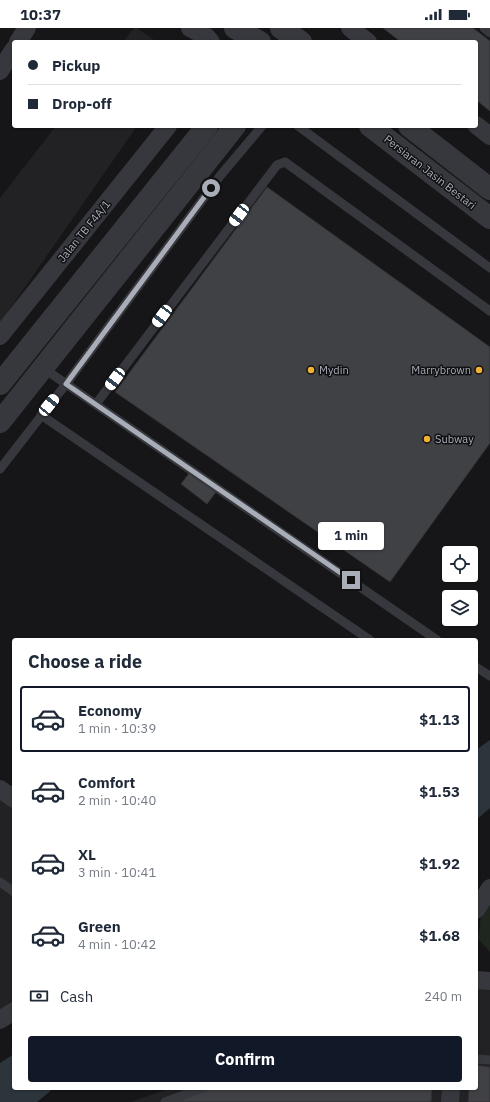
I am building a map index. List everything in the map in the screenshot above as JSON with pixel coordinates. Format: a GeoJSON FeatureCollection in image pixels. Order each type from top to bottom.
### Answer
{"type":"FeatureCollection","features":[{"type":"Feature","properties":{"kind":"street"},"geometry":{"type":"LineString","coordinates":[[19,40],[27,28]]}},
{"type":"Feature","properties":{"kind":"street"},"geometry":{"type":"LineString","coordinates":[[190,28],[207,37],[209,40]]}},
{"type":"Feature","properties":{"kind":"street"},"geometry":{"type":"LineString","coordinates":[[235,28],[256,40]]}},
{"type":"Feature","properties":{"kind":"street"},"geometry":{"type":"LineString","coordinates":[[350,28],[365,40]]}},
{"type":"Feature","properties":{"kind":"street"},"geometry":{"type":"LineString","coordinates":[[0,71],[12,52]]}},
{"type":"Feature","properties":{"kind":"street"},"geometry":{"type":"LineString","coordinates":[[478,127],[490,136]]}},
{"type":"Feature","properties":{"kind":"street","name":"Jalan TB F4A/1"},"geometry":{"type":"LineString","coordinates":[[0,336],[166,128]]}},
{"type":"Feature","properties":{"kind":"street"},"geometry":{"type":"LineString","coordinates":[[0,384],[205,128]]}},
{"type":"Feature","properties":{"kind":"street"},"geometry":{"type":"LineString","coordinates":[[0,422],[42,367],[233,128]]}},
{"type":"Feature","properties":{"kind":"street","name":"Persiaran Jasin Bestari"},"geometry":{"type":"LineString","coordinates":[[373,128],[490,218]]}},
{"type":"Feature","properties":{"kind":"street"},"geometry":{"type":"LineString","coordinates":[[412,128],[490,189]]}},
{"type":"Feature","properties":{"kind":"street"},"geometry":{"type":"LineString","coordinates":[[0,789],[12,798]]}},
{"type":"Feature","properties":{"kind":"street"},"geometry":{"type":"LineString","coordinates":[[478,907],[490,888]]}},
{"type":"Feature","properties":{"kind":"street"},"geometry":{"type":"LineString","coordinates":[[478,980],[490,981]]}},
{"type":"Feature","properties":{"kind":"street"},"geometry":{"type":"LineString","coordinates":[[0,1020],[12,1011]]}},
{"type":"Feature","properties":{"kind":"street"},"geometry":{"type":"LineString","coordinates":[[450,1102],[451,1090]]}},
{"type":"Feature","properties":{"kind":"lane"},"geometry":{"type":"LineString","coordinates":[[484,28],[490,33]]}},
{"type":"Feature","properties":{"kind":"lane"},"geometry":{"type":"LineString","coordinates":[[0,469],[66,384],[220,176],[260,128]]}},
{"type":"Feature","properties":{"kind":"lane"},"geometry":{"type":"LineString","coordinates":[[301,128],[490,268]]}},
{"type":"Feature","properties":{"kind":"lane"},"geometry":{"type":"LineString","coordinates":[[96,404],[277,165],[285,162],[490,311]]}},
{"type":"Feature","properties":{"kind":"lane"},"geometry":{"type":"LineString","coordinates":[[42,367],[434,638]]}},
{"type":"Feature","properties":{"kind":"lane"},"geometry":{"type":"LineString","coordinates":[[41,415],[367,638]]}},
{"type":"Feature","properties":{"kind":"lane"},"geometry":{"type":"LineString","coordinates":[[478,668],[490,676]]}},
{"type":"Feature","properties":{"kind":"lane"},"geometry":{"type":"LineString","coordinates":[[0,882],[12,891]]}},
{"type":"Feature","properties":{"kind":"lane"},"geometry":{"type":"LineString","coordinates":[[478,1059],[490,1060]]}},
{"type":"Feature","properties":{"kind":"lane"},"geometry":{"type":"LineString","coordinates":[[165,1102],[198,1090]]}},
{"type":"Feature","properties":{"kind":"shaded area"},"geometry":{"type":"Polygon","coordinates":[[[134,28],[137,28],[154,40],[125,40],[134,28]]]}},
{"type":"Feature","properties":{"kind":"shaded area"},"geometry":{"type":"Polygon","coordinates":[[[54,128],[136,128],[0,323],[0,198],[54,128]]]}},
{"type":"Feature","properties":{"kind":"shaded area"},"geometry":{"type":"Polygon","coordinates":[[[490,740],[490,808],[478,818],[478,749],[490,740]]]}},
{"type":"Feature","properties":{"kind":"shaded area"},"geometry":{"type":"Polygon","coordinates":[[[0,792],[12,801],[12,1021],[0,1029],[0,792]]]}},
{"type":"Feature","properties":{"kind":"shaded area"},"geometry":{"type":"Polygon","coordinates":[[[490,903],[490,952],[478,939],[481,915],[490,903]]]}},
{"type":"Feature","properties":{"kind":"shaded area"},"geometry":{"type":"Polygon","coordinates":[[[478,973],[490,974],[490,1102],[131,1102],[165,1090],[478,1090],[478,973]]]}},
{"type":"Feature","properties":{"kind":"shaded area"},"geometry":{"type":"Polygon","coordinates":[[[12,1055],[12,1090],[52,1090],[37,1102],[0,1102],[0,1063],[12,1055]]]}},
{"type":"Feature","properties":{"kind":"building"},"geometry":{"type":"Polygon","coordinates":[[[383,28],[473,28],[490,41],[490,111],[478,102],[478,40],[398,40],[383,28]]]}},
{"type":"Feature","properties":{"kind":"building","name":"Mydin"},"geometry":{"type":"Polygon","coordinates":[[[267,187],[490,347],[490,443],[390,582],[115,392],[267,187]]]}},
{"type":"Feature","properties":{"kind":"building"},"geometry":{"type":"Polygon","coordinates":[[[190,472],[216,492],[207,504],[181,484],[190,472]]]}},
{"type":"Feature","properties":{"kind":"building"},"geometry":{"type":"Polygon","coordinates":[[[478,1065],[490,1067],[490,1102],[468,1102],[469,1090],[478,1090],[478,1065]]]}},
{"type":"Feature","properties":{"kind":"building"},"geometry":{"type":"Polygon","coordinates":[[[206,1090],[432,1090],[431,1102],[173,1102],[206,1090]]]}},
{"type":"Feature","properties":{"kind":"place","name":"Mydin"},"geometry":{"type":"Point","coordinates":[311,370]}},
{"type":"Feature","properties":{"kind":"place","name":"Marrybrown"},"geometry":{"type":"Point","coordinates":[479,370]}},
{"type":"Feature","properties":{"kind":"place","name":"Subway"},"geometry":{"type":"Point","coordinates":[427,439]}},
{"type":"Feature","properties":{"kind":"route"},"geometry":{"type":"LineString","coordinates":[[211,188],[66,384],[351,580]]}}]}
